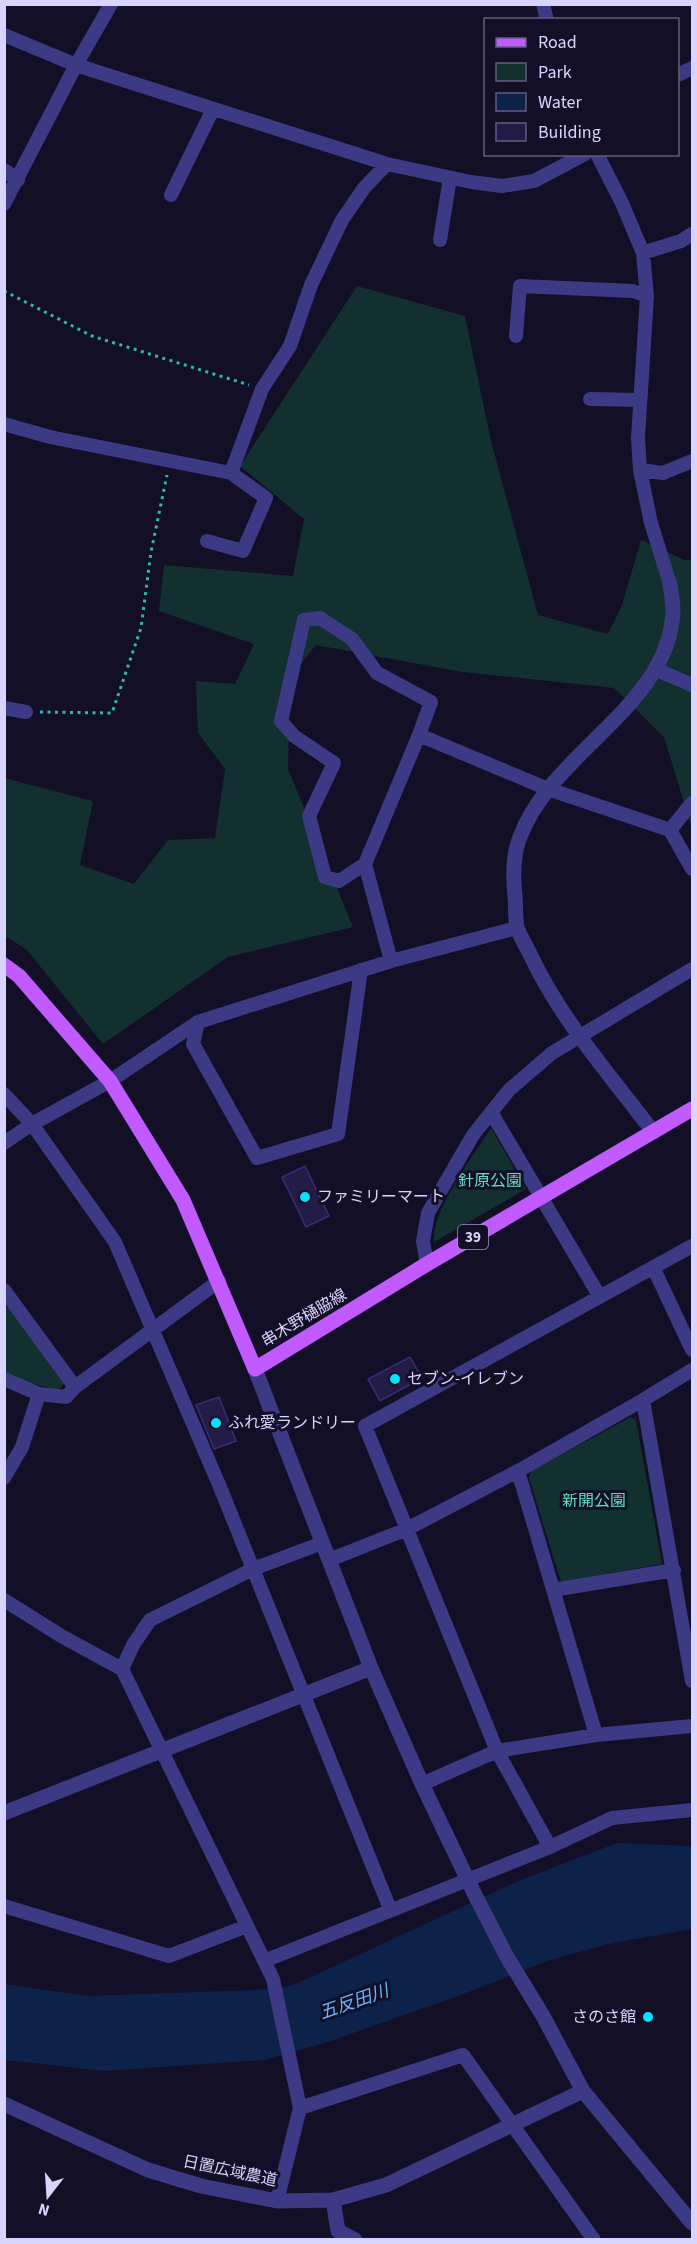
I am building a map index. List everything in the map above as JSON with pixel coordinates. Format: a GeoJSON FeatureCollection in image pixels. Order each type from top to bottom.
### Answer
{"type":"FeatureCollection","features":[{"type":"Feature","properties":{"kind":"main road","name":"串木野樋脇線"},"geometry":{"type":"LineString","coordinates":[[4,965],[19,976],[110,1080],[183,1200],[255,1369],[427,1264],[693,1109]]}},
{"type":"Feature","properties":{"kind":"street"},"geometry":{"type":"LineString","coordinates":[[4,204],[76,64],[111,4]]}},
{"type":"Feature","properties":{"kind":"street"},"geometry":{"type":"LineString","coordinates":[[4,35],[76,64],[213,109],[387,164],[450,178],[502,186],[534,181],[581,156]]}},
{"type":"Feature","properties":{"kind":"street"},"geometry":{"type":"LineString","coordinates":[[679,75],[693,68]]}},
{"type":"Feature","properties":{"kind":"street"},"geometry":{"type":"LineString","coordinates":[[171,195],[213,109]]}},
{"type":"Feature","properties":{"kind":"street"},"geometry":{"type":"LineString","coordinates":[[598,156],[622,203],[642,253],[647,296],[638,438],[640,470],[651,523],[670,584],[673,610],[667,641],[655,669],[637,695],[561,773],[535,807],[519,838],[514,879],[517,928],[542,979],[581,1036],[653,1132]]}},
{"type":"Feature","properties":{"kind":"street"},"geometry":{"type":"LineString","coordinates":[[231,473],[262,389],[290,346],[311,285],[342,220],[364,188],[387,164]]}},
{"type":"Feature","properties":{"kind":"street"},"geometry":{"type":"LineString","coordinates":[[4,170],[18,180]]}},
{"type":"Feature","properties":{"kind":"street"},"geometry":{"type":"LineString","coordinates":[[440,240],[450,178]]}},
{"type":"Feature","properties":{"kind":"street"},"geometry":{"type":"LineString","coordinates":[[642,253],[681,241],[693,234]]}},
{"type":"Feature","properties":{"kind":"street"},"geometry":{"type":"LineString","coordinates":[[516,336],[520,286],[633,291],[647,296]]}},
{"type":"Feature","properties":{"kind":"street"},"geometry":{"type":"LineString","coordinates":[[590,399],[640,400]]}},
{"type":"Feature","properties":{"kind":"street"},"geometry":{"type":"LineString","coordinates":[[4,424],[50,437],[231,473],[266,498],[243,551],[207,541]]}},
{"type":"Feature","properties":{"kind":"street"},"geometry":{"type":"LineString","coordinates":[[640,470],[663,473],[693,461]]}},
{"type":"Feature","properties":{"kind":"street"},"geometry":{"type":"LineString","coordinates":[[320,618],[352,639],[377,673],[431,702],[419,735],[364,864],[339,881],[326,878],[309,816],[334,763],[294,736],[281,721],[304,621],[320,618]]}},
{"type":"Feature","properties":{"kind":"street"},"geometry":{"type":"LineString","coordinates":[[655,669],[693,685]]}},
{"type":"Feature","properties":{"kind":"street"},"geometry":{"type":"LineString","coordinates":[[4,708],[26,712]]}},
{"type":"Feature","properties":{"kind":"street"},"geometry":{"type":"LineString","coordinates":[[419,735],[548,789],[670,830],[693,869]]}},
{"type":"Feature","properties":{"kind":"street"},"geometry":{"type":"LineString","coordinates":[[670,830],[693,803]]}},
{"type":"Feature","properties":{"kind":"street"},"geometry":{"type":"LineString","coordinates":[[364,864],[391,960]]}},
{"type":"Feature","properties":{"kind":"street"},"geometry":{"type":"LineString","coordinates":[[4,1143],[32,1124],[110,1080],[198,1022],[391,960],[517,928]]}},
{"type":"Feature","properties":{"kind":"street"},"geometry":{"type":"LineString","coordinates":[[427,1264],[423,1241],[428,1213],[473,1135],[509,1090],[552,1053],[693,969]]}},
{"type":"Feature","properties":{"kind":"street"},"geometry":{"type":"LineString","coordinates":[[198,1022],[193,1044],[257,1158],[338,1134],[361,970]]}},
{"type":"Feature","properties":{"kind":"street"},"geometry":{"type":"LineString","coordinates":[[4,1094],[32,1124],[115,1242],[220,1487],[390,1909]]}},
{"type":"Feature","properties":{"kind":"street"},"geometry":{"type":"LineString","coordinates":[[491,1113],[600,1297]]}},
{"type":"Feature","properties":{"kind":"street"},"geometry":{"type":"LineString","coordinates":[[550,1847],[497,1751],[365,1426],[693,1246]]}},
{"type":"Feature","properties":{"kind":"street"},"geometry":{"type":"LineString","coordinates":[[653,1267],[693,1350]]}},
{"type":"Feature","properties":{"kind":"street"},"geometry":{"type":"LineString","coordinates":[[4,1379],[39,1394],[66,1397],[219,1281]]}},
{"type":"Feature","properties":{"kind":"street"},"geometry":{"type":"LineString","coordinates":[[4,1290],[75,1388]]}},
{"type":"Feature","properties":{"kind":"street"},"geometry":{"type":"LineString","coordinates":[[255,1369],[371,1668],[422,1784],[474,1893],[507,1957],[543,2016],[583,2091],[688,2219]]}},
{"type":"Feature","properties":{"kind":"street"},"geometry":{"type":"LineString","coordinates":[[329,1560],[408,1529],[518,1471],[693,1370]]}},
{"type":"Feature","properties":{"kind":"street"},"geometry":{"type":"LineString","coordinates":[[4,1478],[22,1447],[39,1394]]}},
{"type":"Feature","properties":{"kind":"street"},"geometry":{"type":"LineString","coordinates":[[643,1400],[693,1681]]}},
{"type":"Feature","properties":{"kind":"street"},"geometry":{"type":"LineString","coordinates":[[518,1471],[596,1735]]}},
{"type":"Feature","properties":{"kind":"street"},"geometry":{"type":"LineString","coordinates":[[122,1669],[133,1645],[150,1620],[253,1569],[322,1543]]}},
{"type":"Feature","properties":{"kind":"street"},"geometry":{"type":"LineString","coordinates":[[553,1590],[674,1570]]}},
{"type":"Feature","properties":{"kind":"street"},"geometry":{"type":"LineString","coordinates":[[5,1601],[63,1637],[122,1669],[273,1979],[300,2108],[277,2201]]}},
{"type":"Feature","properties":{"kind":"street"},"geometry":{"type":"LineString","coordinates":[[4,1812],[371,1668]]}},
{"type":"Feature","properties":{"kind":"street"},"geometry":{"type":"LineString","coordinates":[[422,1784],[497,1751],[596,1735],[693,1726]]}},
{"type":"Feature","properties":{"kind":"street"},"geometry":{"type":"LineString","coordinates":[[264,1961],[550,1847],[612,1818],[693,1810]]}},
{"type":"Feature","properties":{"kind":"street"},"geometry":{"type":"LineString","coordinates":[[4,1906],[169,1956],[247,1926]]}},
{"type":"Feature","properties":{"kind":"street"},"geometry":{"type":"LineString","coordinates":[[300,2108],[463,2055],[594,2240]]}},
{"type":"Feature","properties":{"kind":"street","name":"日置広域農道"},"geometry":{"type":"LineString","coordinates":[[4,2104],[148,2170],[201,2186],[277,2201],[333,2200],[386,2185],[583,2091]]}},
{"type":"Feature","properties":{"kind":"street"},"geometry":{"type":"LineString","coordinates":[[333,2200],[338,2231],[355,2240]]}},
{"type":"Feature","properties":{"kind":"path"},"geometry":{"type":"LineString","coordinates":[[4,291],[92,336],[262,389]]}},
{"type":"Feature","properties":{"kind":"path"},"geometry":{"type":"LineString","coordinates":[[26,712],[112,713],[141,628],[151,552],[170,460]]}},
{"type":"Feature","properties":{"kind":"green space"},"geometry":{"type":"Polygon","coordinates":[[[357,286],[465,316],[491,441],[538,615],[608,634],[622,605],[641,540],[684,560],[692,560],[692,829],[664,737],[614,688],[462,672],[316,645],[290,677],[288,769],[353,927],[228,957],[103,1044],[26,949],[5,936],[4,778],[93,801],[80,865],[134,884],[168,840],[215,838],[225,769],[198,733],[196,681],[235,684],[254,644],[159,611],[164,565],[293,576],[304,519],[240,466],[357,286]]]}},
{"type":"Feature","properties":{"kind":"green space","name":"針原公園"},"geometry":{"type":"Polygon","coordinates":[[[491,1128],[526,1189],[434,1242],[435,1229],[446,1199],[491,1128]]]}},
{"type":"Feature","properties":{"kind":"green space"},"geometry":{"type":"Polygon","coordinates":[[[6,1307],[12,1309],[66,1382],[58,1390],[14,1379],[5,1374],[6,1307]]]}},
{"type":"Feature","properties":{"kind":"green space","name":"新開公園"},"geometry":{"type":"Polygon","coordinates":[[[631,1417],[636,1420],[662,1564],[561,1582],[529,1478],[531,1471],[631,1417]]]}},
{"type":"Feature","properties":{"kind":"water","name":"五反田川"},"geometry":{"type":"Polygon","coordinates":[[[617,1843],[692,1846],[692,1929],[608,1944],[547,1961],[461,1995],[328,2042],[265,2060],[104,2071],[5,2060],[4,1984],[88,1996],[253,1990],[291,1986],[518,1881],[617,1843]]]}},
{"type":"Feature","properties":{"kind":"building","name":"ファミリーマート"},"geometry":{"type":"Polygon","coordinates":[[[305,1166],[329,1216],[306,1227],[282,1177],[305,1166]]]}},
{"type":"Feature","properties":{"kind":"building","name":"セブン-イレブン"},"geometry":{"type":"Polygon","coordinates":[[[410,1357],[422,1378],[380,1401],[368,1379],[410,1357]]]}},
{"type":"Feature","properties":{"kind":"building","name":"ふれ愛ランドリー"},"geometry":{"type":"Polygon","coordinates":[[[219,1397],[236,1441],[214,1449],[196,1405],[219,1397]]]}},
{"type":"Feature","properties":{"kind":"place","name":"ファミリーマート"},"geometry":{"type":"Point","coordinates":[305,1197]}},
{"type":"Feature","properties":{"kind":"place","name":"セブン-イレブン"},"geometry":{"type":"Point","coordinates":[395,1379]}},
{"type":"Feature","properties":{"kind":"place","name":"ふれ愛ランドリー"},"geometry":{"type":"Point","coordinates":[216,1423]}},
{"type":"Feature","properties":{"kind":"place","name":"さのさ館"},"geometry":{"type":"Point","coordinates":[648,2017]}}]}
